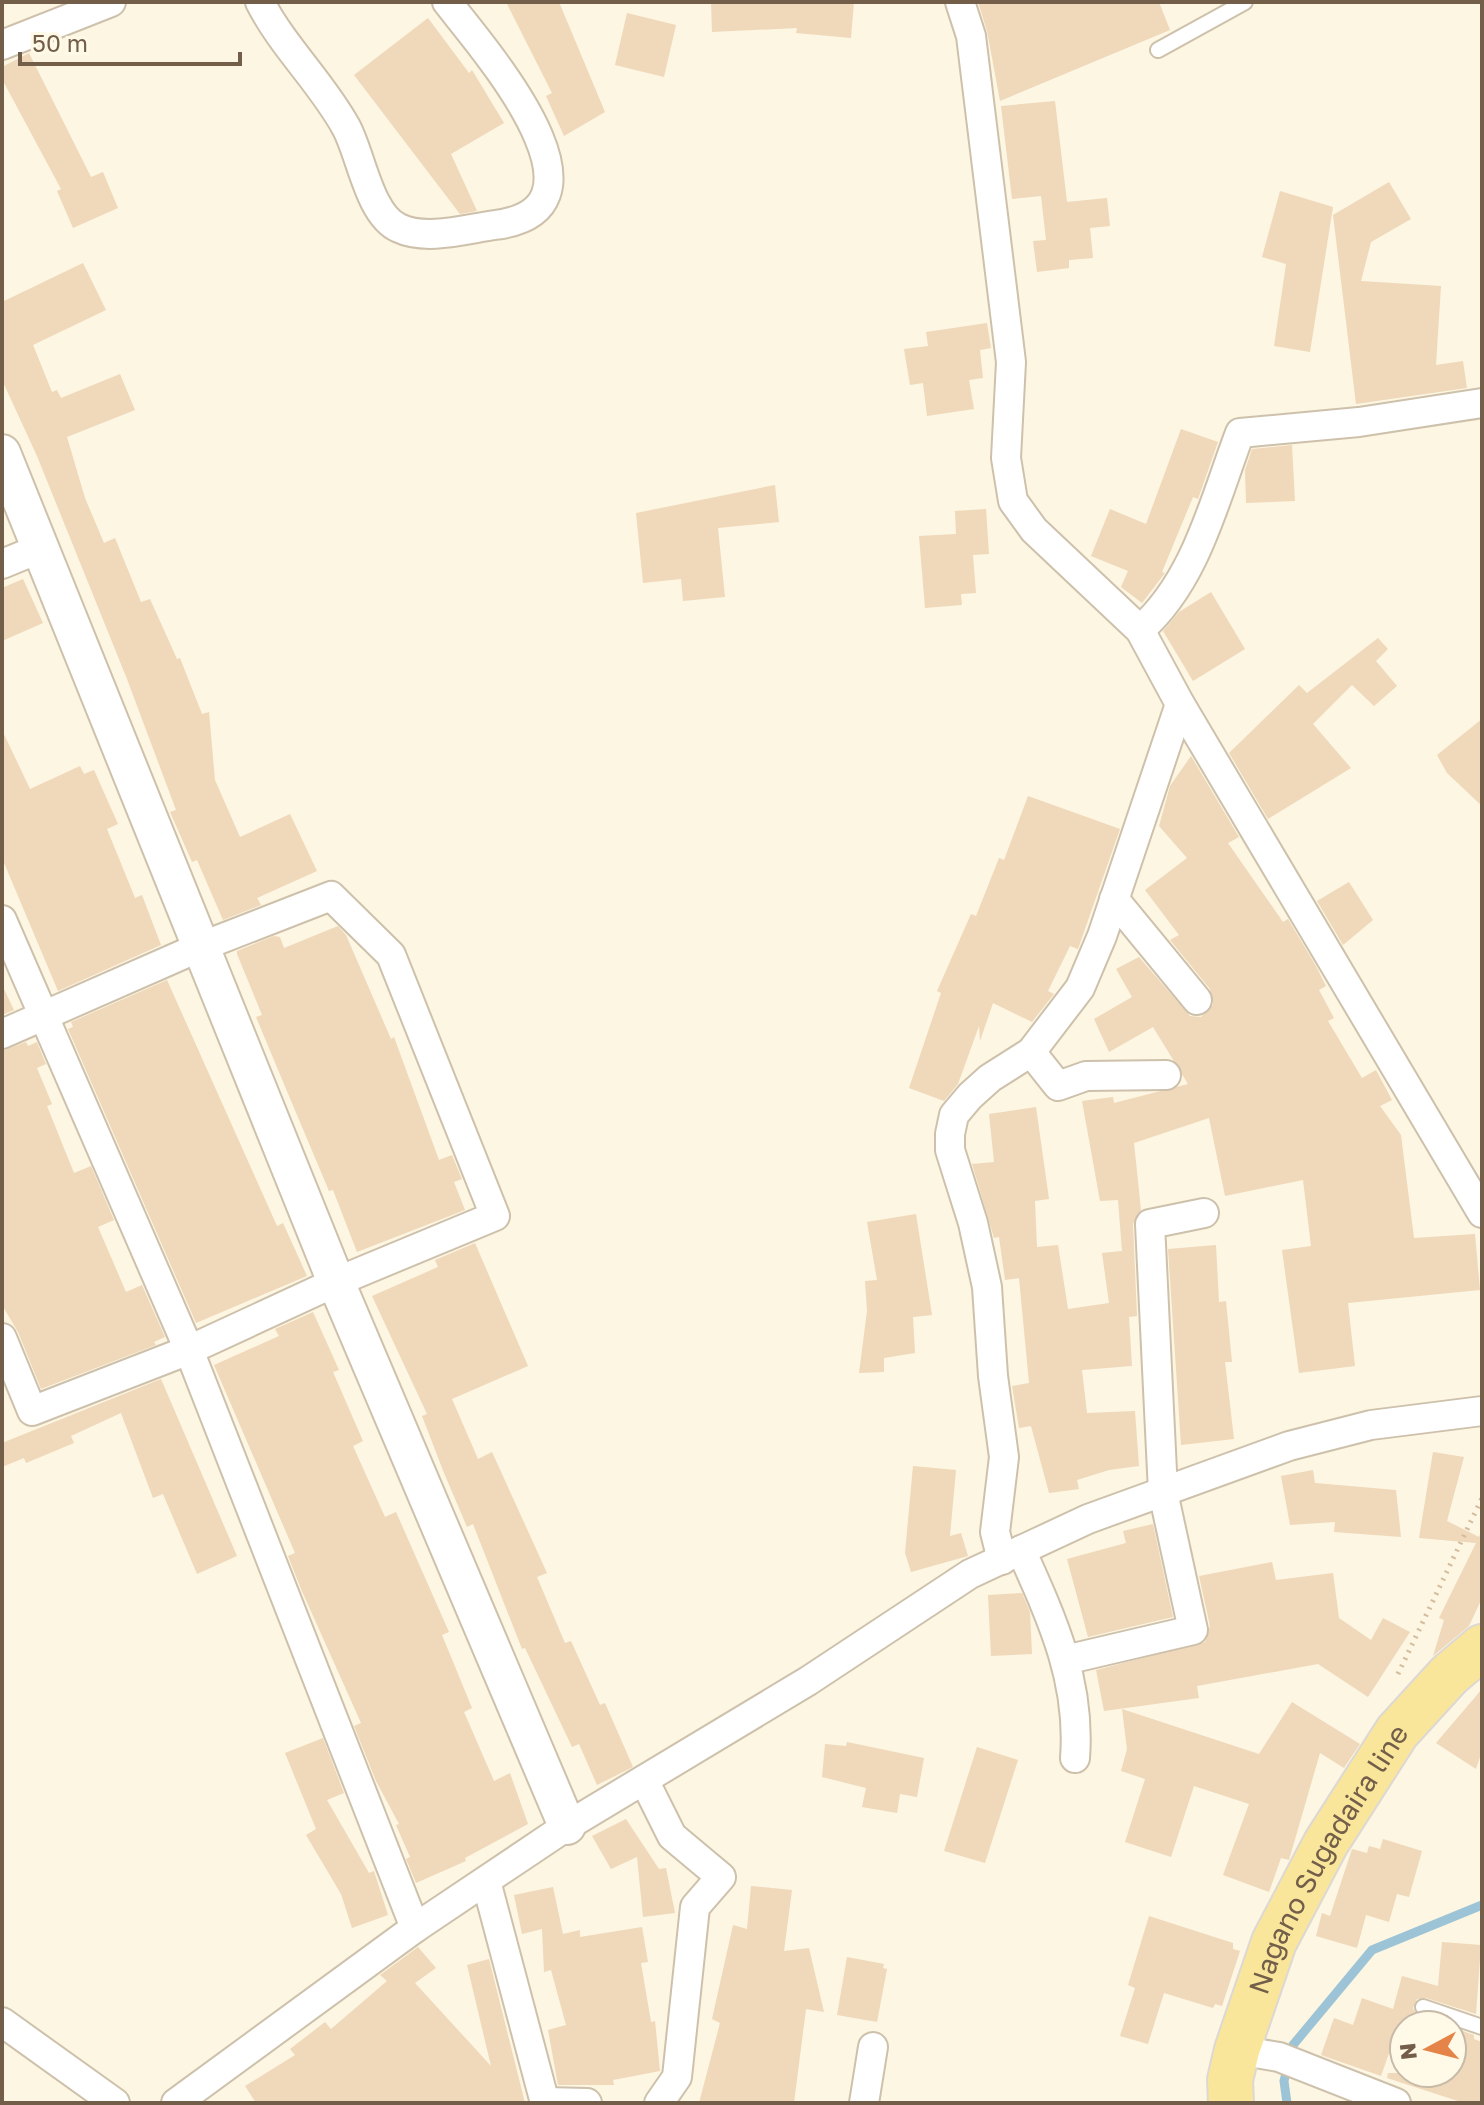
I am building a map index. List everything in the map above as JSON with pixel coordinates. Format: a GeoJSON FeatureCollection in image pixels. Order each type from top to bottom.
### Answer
{"type":"FeatureCollection","features":[{"type":"Feature","properties":{"kind":"main road","name":"Nagano Sugadaira line"},"geometry":{"type":"LineString","coordinates":[[1231,2103],[1230,2080],[1271,2057],[1274,1942],[1326,1843],[1397,1732],[1449,1675],[1482,1647]]}},
{"type":"Feature","properties":{"kind":"street"},"geometry":{"type":"LineString","coordinates":[[2,45],[111,2]]}},
{"type":"Feature","properties":{"kind":"street"},"geometry":{"type":"LineString","coordinates":[[260,2],[346,127],[377,205],[397,228],[428,233],[508,224],[541,206],[549,190],[541,139],[519,95],[447,2]]}},
{"type":"Feature","properties":{"kind":"street"},"geometry":{"type":"LineString","coordinates":[[960,2],[971,36],[1011,362],[1006,458],[1013,501],[1034,530],[1140,630],[1180,704],[1482,1213]]}},
{"type":"Feature","properties":{"kind":"street"},"geometry":{"type":"LineString","coordinates":[[1140,630],[1164,609],[1188,568],[1240,433],[1359,422],[1482,403]]}},
{"type":"Feature","properties":{"kind":"street"},"geometry":{"type":"LineString","coordinates":[[2,453],[336,1282],[567,1826]]}},
{"type":"Feature","properties":{"kind":"street"},"geometry":{"type":"LineString","coordinates":[[2,564],[41,548]]}},
{"type":"Feature","properties":{"kind":"street"},"geometry":{"type":"LineString","coordinates":[[1075,1758],[1078,1720],[1058,1630],[995,1532],[1004,1457],[987,1287],[973,1223],[950,1150],[950,1134],[954,1115],[970,1096],[990,1078],[1031,1052],[1080,988],[1114,899],[1180,704]]}},
{"type":"Feature","properties":{"kind":"street"},"geometry":{"type":"LineString","coordinates":[[2,1034],[200,947],[331,896],[391,955],[495,1216],[336,1282],[189,1350],[32,1411],[2,1338]]}},
{"type":"Feature","properties":{"kind":"street"},"geometry":{"type":"LineString","coordinates":[[1114,899],[1197,1000]]}},
{"type":"Feature","properties":{"kind":"street"},"geometry":{"type":"LineString","coordinates":[[2,920],[189,1350],[415,1928]]}},
{"type":"Feature","properties":{"kind":"street"},"geometry":{"type":"LineString","coordinates":[[1031,1052],[1058,1086],[1086,1076],[1166,1075]]}},
{"type":"Feature","properties":{"kind":"street"},"geometry":{"type":"LineString","coordinates":[[1065,1660],[1193,1630],[1163,1492],[1150,1224],[1204,1213]]}},
{"type":"Feature","properties":{"kind":"street"},"geometry":{"type":"LineString","coordinates":[[176,2103],[415,1928],[567,1826],[808,1681],[970,1574],[1088,1519],[1289,1446],[1371,1425],[1482,1411]]}},
{"type":"Feature","properties":{"kind":"street"},"geometry":{"type":"LineString","coordinates":[[644,1780],[672,1836],[721,1877],[695,1907],[677,2077],[659,2103]]}},
{"type":"Feature","properties":{"kind":"street"},"geometry":{"type":"LineString","coordinates":[[486,1881],[545,2102],[587,2103]]}},
{"type":"Feature","properties":{"kind":"street"},"geometry":{"type":"LineString","coordinates":[[2,2022],[115,2103]]}},
{"type":"Feature","properties":{"kind":"street"},"geometry":{"type":"LineString","coordinates":[[864,2103],[873,2047]]}},
{"type":"Feature","properties":{"kind":"street"},"geometry":{"type":"LineString","coordinates":[[1271,2057],[1396,2103]]}},
{"type":"Feature","properties":{"kind":"lane"},"geometry":{"type":"LineString","coordinates":[[1158,50],[1245,2]]}},
{"type":"Feature","properties":{"kind":"lane"},"geometry":{"type":"LineString","coordinates":[[1423,2007],[1482,2027]]}},
{"type":"Feature","properties":{"kind":"path"},"geometry":{"type":"LineString","coordinates":[[1393,1685],[1482,1498]]}},
{"type":"Feature","properties":{"kind":"building"},"geometry":{"type":"Polygon","coordinates":[[[506,2],[559,2],[605,112],[564,136],[546,96],[552,93],[506,2]]]}},
{"type":"Feature","properties":{"kind":"building"},"geometry":{"type":"Polygon","coordinates":[[[711,2],[854,2],[851,38],[796,33],[797,28],[712,32],[711,2]]]}},
{"type":"Feature","properties":{"kind":"building"},"geometry":{"type":"Polygon","coordinates":[[[978,2],[1159,2],[1170,30],[1000,101],[987,31],[978,2]]]}},
{"type":"Feature","properties":{"kind":"building"},"geometry":{"type":"Polygon","coordinates":[[[627,13],[676,25],[664,77],[615,65],[627,13]]]}},
{"type":"Feature","properties":{"kind":"building"},"geometry":{"type":"Polygon","coordinates":[[[428,18],[469,73],[472,70],[504,123],[451,154],[477,211],[460,214],[354,75],[428,18]]]}},
{"type":"Feature","properties":{"kind":"building"},"geometry":{"type":"Polygon","coordinates":[[[29,53],[91,177],[103,172],[118,208],[73,228],[57,191],[61,189],[2,79],[2,67],[29,53]]]}},
{"type":"Feature","properties":{"kind":"building"},"geometry":{"type":"Polygon","coordinates":[[[1055,101],[1067,202],[1107,198],[1110,226],[1090,228],[1093,258],[1069,260],[1069,268],[1037,272],[1033,241],[1046,240],[1041,196],[1012,199],[1001,106],[1055,101]]]}},
{"type":"Feature","properties":{"kind":"building"},"geometry":{"type":"Polygon","coordinates":[[[1389,182],[1411,219],[1371,242],[1361,281],[1441,286],[1436,365],[1463,361],[1467,388],[1356,404],[1333,215],[1389,182]]]}},
{"type":"Feature","properties":{"kind":"building"},"geometry":{"type":"Polygon","coordinates":[[[1280,191],[1333,207],[1310,352],[1274,346],[1286,264],[1262,257],[1280,191]]]}},
{"type":"Feature","properties":{"kind":"building"},"geometry":{"type":"Polygon","coordinates":[[[83,263],[106,310],[33,345],[52,392],[57,390],[61,398],[120,374],[135,410],[67,437],[85,498],[104,543],[115,538],[141,602],[150,599],[177,659],[180,658],[202,714],[209,712],[215,780],[240,837],[290,814],[317,871],[257,898],[261,905],[223,920],[197,860],[192,862],[170,812],[176,810],[127,679],[37,456],[2,380],[2,302],[83,263]]]}},
{"type":"Feature","properties":{"kind":"building"},"geometry":{"type":"Polygon","coordinates":[[[987,323],[991,348],[980,350],[983,378],[969,380],[974,409],[927,416],[923,383],[910,385],[904,349],[928,346],[926,332],[987,323]]]}},
{"type":"Feature","properties":{"kind":"building"},"geometry":{"type":"Polygon","coordinates":[[[1181,429],[1218,442],[1198,499],[1193,497],[1162,572],[1165,573],[1142,603],[1121,587],[1128,571],[1091,556],[1110,509],[1146,524],[1181,429]]]}},
{"type":"Feature","properties":{"kind":"building"},"geometry":{"type":"Polygon","coordinates":[[[1292,445],[1295,501],[1246,503],[1245,470],[1252,449],[1292,445]]]}},
{"type":"Feature","properties":{"kind":"building"},"geometry":{"type":"Polygon","coordinates":[[[775,485],[779,522],[718,528],[725,597],[683,601],[681,579],[643,583],[636,513],[775,485]]]}},
{"type":"Feature","properties":{"kind":"building"},"geometry":{"type":"Polygon","coordinates":[[[986,509],[989,554],[973,555],[976,593],[961,594],[962,605],[925,608],[919,536],[956,534],[955,511],[986,509]]]}},
{"type":"Feature","properties":{"kind":"building"},"geometry":{"type":"Polygon","coordinates":[[[23,579],[43,623],[2,641],[2,588],[23,579]]]}},
{"type":"Feature","properties":{"kind":"building"},"geometry":{"type":"Polygon","coordinates":[[[1211,592],[1245,649],[1193,681],[1163,631],[1179,612],[1211,592]]]}},
{"type":"Feature","properties":{"kind":"building"},"geometry":{"type":"Polygon","coordinates":[[[1378,638],[1388,649],[1376,661],[1397,686],[1374,706],[1352,685],[1313,724],[1351,768],[1268,819],[1229,753],[1299,685],[1307,693],[1378,638]]]}},
{"type":"Feature","properties":{"kind":"building"},"geometry":{"type":"Polygon","coordinates":[[[1482,719],[1482,806],[1447,773],[1437,755],[1482,719]]]}},
{"type":"Feature","properties":{"kind":"building"},"geometry":{"type":"Polygon","coordinates":[[[2,730],[30,789],[80,766],[84,774],[94,770],[118,824],[107,829],[135,898],[142,895],[161,945],[58,991],[2,858],[2,730]]]}},
{"type":"Feature","properties":{"kind":"building"},"geometry":{"type":"Polygon","coordinates":[[[1191,756],[1239,837],[1228,843],[1283,922],[1288,919],[1316,966],[1326,986],[1319,990],[1334,1018],[1328,1021],[1362,1078],[1376,1070],[1392,1100],[1380,1106],[1401,1135],[1414,1238],[1475,1234],[1480,1290],[1348,1303],[1355,1366],[1299,1373],[1282,1250],[1311,1246],[1303,1180],[1225,1196],[1209,1118],[1134,1143],[1141,1210],[1133,1224],[1137,1316],[1129,1317],[1132,1366],[1082,1370],[1087,1413],[1135,1411],[1139,1466],[1109,1470],[1077,1480],[1079,1489],[1049,1493],[1031,1426],[1019,1428],[1012,1386],[1029,1383],[1019,1278],[1005,1280],[999,1237],[994,1238],[972,1164],[994,1162],[989,1114],[1036,1107],[1049,1199],[1035,1201],[1037,1247],[1058,1245],[1068,1309],[1109,1303],[1102,1253],[1122,1251],[1118,1200],[1100,1201],[1082,1101],[1113,1097],[1114,1103],[1188,1084],[1153,1027],[1109,1052],[1094,1019],[1132,997],[1116,969],[1139,957],[1190,1016],[1201,1017],[1213,1005],[1210,989],[1170,940],[1179,935],[1145,890],[1187,858],[1159,826],[1170,786],[1191,756]]]}},
{"type":"Feature","properties":{"kind":"building"},"geometry":{"type":"Polygon","coordinates":[[[1028,796],[1120,829],[1078,949],[1070,946],[1048,991],[1054,994],[1032,1022],[993,1003],[980,1041],[979,1026],[958,1084],[944,1101],[909,1088],[941,993],[937,991],[971,914],[976,916],[999,858],[1004,860],[1028,796]]]}},
{"type":"Feature","properties":{"kind":"building"},"geometry":{"type":"Polygon","coordinates":[[[1349,882],[1373,920],[1343,945],[1317,901],[1349,882]]]}},
{"type":"Feature","properties":{"kind":"building"},"geometry":{"type":"Polygon","coordinates":[[[338,926],[346,935],[391,1039],[394,1037],[439,1160],[452,1155],[462,1179],[454,1182],[465,1210],[357,1252],[333,1190],[329,1191],[256,1017],[262,1015],[237,954],[237,951],[274,936],[280,937],[284,948],[338,926]]]}},
{"type":"Feature","properties":{"kind":"building"},"geometry":{"type":"Polygon","coordinates":[[[167,980],[277,1226],[283,1223],[307,1276],[196,1323],[68,1029],[73,1027],[71,1022],[167,980]]]}},
{"type":"Feature","properties":{"kind":"building"},"geometry":{"type":"Polygon","coordinates":[[[2,985],[14,1010],[2,1015],[2,985]]]}},
{"type":"Feature","properties":{"kind":"building"},"geometry":{"type":"Polygon","coordinates":[[[26,1042],[28,1046],[37,1042],[46,1064],[37,1068],[52,1104],[47,1106],[74,1173],[91,1166],[114,1220],[98,1227],[126,1292],[142,1285],[165,1337],[154,1342],[156,1345],[41,1389],[18,1332],[2,1305],[2,1051],[26,1042]]]}},
{"type":"Feature","properties":{"kind":"building"},"geometry":{"type":"Polygon","coordinates":[[[916,1214],[932,1315],[913,1317],[915,1353],[884,1358],[884,1372],[859,1373],[867,1311],[865,1281],[877,1280],[867,1222],[916,1214]]]}},
{"type":"Feature","properties":{"kind":"building"},"geometry":{"type":"Polygon","coordinates":[[[475,1243],[528,1366],[452,1399],[478,1459],[492,1452],[547,1573],[537,1577],[565,1643],[571,1641],[600,1705],[605,1703],[633,1767],[597,1785],[579,1744],[572,1747],[525,1648],[522,1649],[473,1524],[467,1527],[444,1473],[422,1416],[427,1414],[372,1296],[438,1267],[435,1260],[475,1243]]]}},
{"type":"Feature","properties":{"kind":"building"},"geometry":{"type":"Polygon","coordinates":[[[1216,1245],[1219,1302],[1226,1301],[1232,1362],[1225,1362],[1234,1439],[1181,1445],[1168,1249],[1216,1245]]]}},
{"type":"Feature","properties":{"kind":"building"},"geometry":{"type":"Polygon","coordinates":[[[313,1312],[339,1370],[333,1372],[363,1441],[353,1446],[385,1517],[396,1512],[449,1632],[442,1635],[472,1708],[464,1712],[494,1781],[510,1773],[528,1824],[465,1858],[466,1861],[416,1883],[406,1859],[410,1857],[396,1825],[399,1824],[376,1781],[354,1726],[361,1723],[288,1556],[295,1553],[214,1365],[279,1336],[275,1329],[313,1312]]]}},
{"type":"Feature","properties":{"kind":"building"},"geometry":{"type":"Polygon","coordinates":[[[161,1379],[237,1556],[197,1574],[163,1494],[153,1498],[121,1413],[71,1436],[74,1443],[26,1463],[24,1458],[2,1467],[2,1443],[161,1379]]]}},
{"type":"Feature","properties":{"kind":"building"},"geometry":{"type":"Polygon","coordinates":[[[1433,1452],[1464,1457],[1447,1521],[1479,1537],[1482,1530],[1482,1598],[1469,1626],[1433,1656],[1444,1620],[1439,1618],[1476,1543],[1419,1538],[1433,1452]]]}},
{"type":"Feature","properties":{"kind":"building"},"geometry":{"type":"Polygon","coordinates":[[[913,1466],[956,1470],[950,1536],[961,1533],[968,1556],[911,1572],[905,1553],[913,1466]]]}},
{"type":"Feature","properties":{"kind":"building"},"geometry":{"type":"Polygon","coordinates":[[[1313,1470],[1315,1483],[1396,1490],[1401,1537],[1334,1532],[1335,1522],[1290,1525],[1281,1476],[1313,1470]]]}},
{"type":"Feature","properties":{"kind":"building"},"geometry":{"type":"Polygon","coordinates":[[[1153,1524],[1173,1617],[1088,1637],[1067,1559],[1126,1543],[1123,1531],[1153,1524]]]}},
{"type":"Feature","properties":{"kind":"building"},"geometry":{"type":"Polygon","coordinates":[[[1272,1562],[1276,1580],[1333,1573],[1339,1618],[1371,1640],[1383,1618],[1410,1632],[1368,1697],[1318,1664],[1197,1686],[1199,1698],[1104,1711],[1096,1670],[1205,1642],[1210,1626],[1199,1576],[1272,1562]]]}},
{"type":"Feature","properties":{"kind":"building"},"geometry":{"type":"Polygon","coordinates":[[[1022,1593],[1030,1612],[1032,1654],[991,1656],[988,1595],[1022,1593]]]}},
{"type":"Feature","properties":{"kind":"building"},"geometry":{"type":"Polygon","coordinates":[[[1482,1689],[1482,1751],[1476,1769],[1436,1743],[1482,1689]]]}},
{"type":"Feature","properties":{"kind":"building"},"geometry":{"type":"Polygon","coordinates":[[[1292,1702],[1360,1744],[1344,1768],[1320,1753],[1289,1860],[1281,1858],[1269,1892],[1223,1875],[1249,1804],[1194,1786],[1171,1857],[1125,1842],[1145,1779],[1121,1771],[1127,1749],[1122,1709],[1259,1754],[1292,1702]]]}},
{"type":"Feature","properties":{"kind":"building"},"geometry":{"type":"Polygon","coordinates":[[[323,1738],[344,1793],[327,1800],[369,1873],[374,1871],[388,1915],[352,1928],[341,1894],[306,1835],[316,1829],[285,1753],[323,1738]]]}},
{"type":"Feature","properties":{"kind":"building"},"geometry":{"type":"Polygon","coordinates":[[[847,1742],[924,1758],[917,1797],[900,1794],[897,1813],[862,1807],[866,1788],[822,1777],[825,1744],[846,1746],[847,1742]]]}},
{"type":"Feature","properties":{"kind":"building"},"geometry":{"type":"Polygon","coordinates":[[[977,1747],[1018,1760],[985,1863],[944,1851],[977,1747]]]}},
{"type":"Feature","properties":{"kind":"building"},"geometry":{"type":"Polygon","coordinates":[[[626,1819],[659,1869],[666,1868],[675,1913],[643,1917],[637,1857],[611,1869],[592,1836],[626,1819]]]}},
{"type":"Feature","properties":{"kind":"building"},"geometry":{"type":"Polygon","coordinates":[[[1383,1839],[1422,1851],[1409,1897],[1397,1894],[1389,1922],[1366,1915],[1357,1948],[1316,1936],[1322,1913],[1330,1916],[1352,1849],[1367,1853],[1369,1846],[1380,1849],[1383,1839]]]}},
{"type":"Feature","properties":{"kind":"building"},"geometry":{"type":"Polygon","coordinates":[[[751,1886],[792,1890],[784,1951],[809,1948],[824,2012],[806,2009],[794,2103],[699,2103],[720,2023],[712,2019],[733,1925],[747,1929],[751,1886]]]}},
{"type":"Feature","properties":{"kind":"building"},"geometry":{"type":"Polygon","coordinates":[[[553,1887],[563,1934],[580,1930],[580,1937],[642,1927],[648,1962],[641,1963],[651,2022],[655,2021],[660,2071],[613,2080],[614,2085],[558,2085],[548,2030],[566,2025],[551,1970],[544,1972],[542,1929],[522,1934],[514,1895],[553,1887]]]}},
{"type":"Feature","properties":{"kind":"building"},"geometry":{"type":"Polygon","coordinates":[[[1149,1916],[1233,1943],[1233,1949],[1240,1951],[1222,2006],[1215,2004],[1213,2008],[1164,1993],[1148,2044],[1120,2036],[1135,1988],[1128,1985],[1149,1916]]]}},
{"type":"Feature","properties":{"kind":"building"},"geometry":{"type":"Polygon","coordinates":[[[1442,1942],[1481,1945],[1476,2014],[1426,1998],[1417,1999],[1414,2009],[1393,2009],[1402,1976],[1438,1986],[1442,1942]]]}},
{"type":"Feature","properties":{"kind":"building"},"geometry":{"type":"Polygon","coordinates":[[[418,1947],[436,1968],[415,1983],[491,2066],[467,1965],[489,1959],[525,2103],[256,2103],[245,2086],[295,2055],[290,2049],[325,2022],[331,2029],[387,1981],[380,1975],[418,1947]]]}},
{"type":"Feature","properties":{"kind":"building"},"geometry":{"type":"Polygon","coordinates":[[[847,1957],[884,1964],[883,1968],[887,1969],[877,2022],[837,2015],[847,1957]]]}},
{"type":"Feature","properties":{"kind":"building"},"geometry":{"type":"Polygon","coordinates":[[[1362,1998],[1393,2009],[1388,2009],[1388,2056],[1381,2076],[1321,2055],[1334,2018],[1353,2025],[1362,1998]]]}},
{"type":"Feature","properties":{"kind":"building"},"geometry":{"type":"Polygon","coordinates":[[[1468,2033],[1482,2042],[1482,2103],[1464,2103],[1421,2089],[1468,2089],[1468,2033]]]}},
{"type":"Feature","properties":{"kind":"waterway"},"geometry":{"type":"LineString","coordinates":[[1287,2103],[1284,2081],[1293,2045],[1372,1950],[1482,1905]]}}]}
